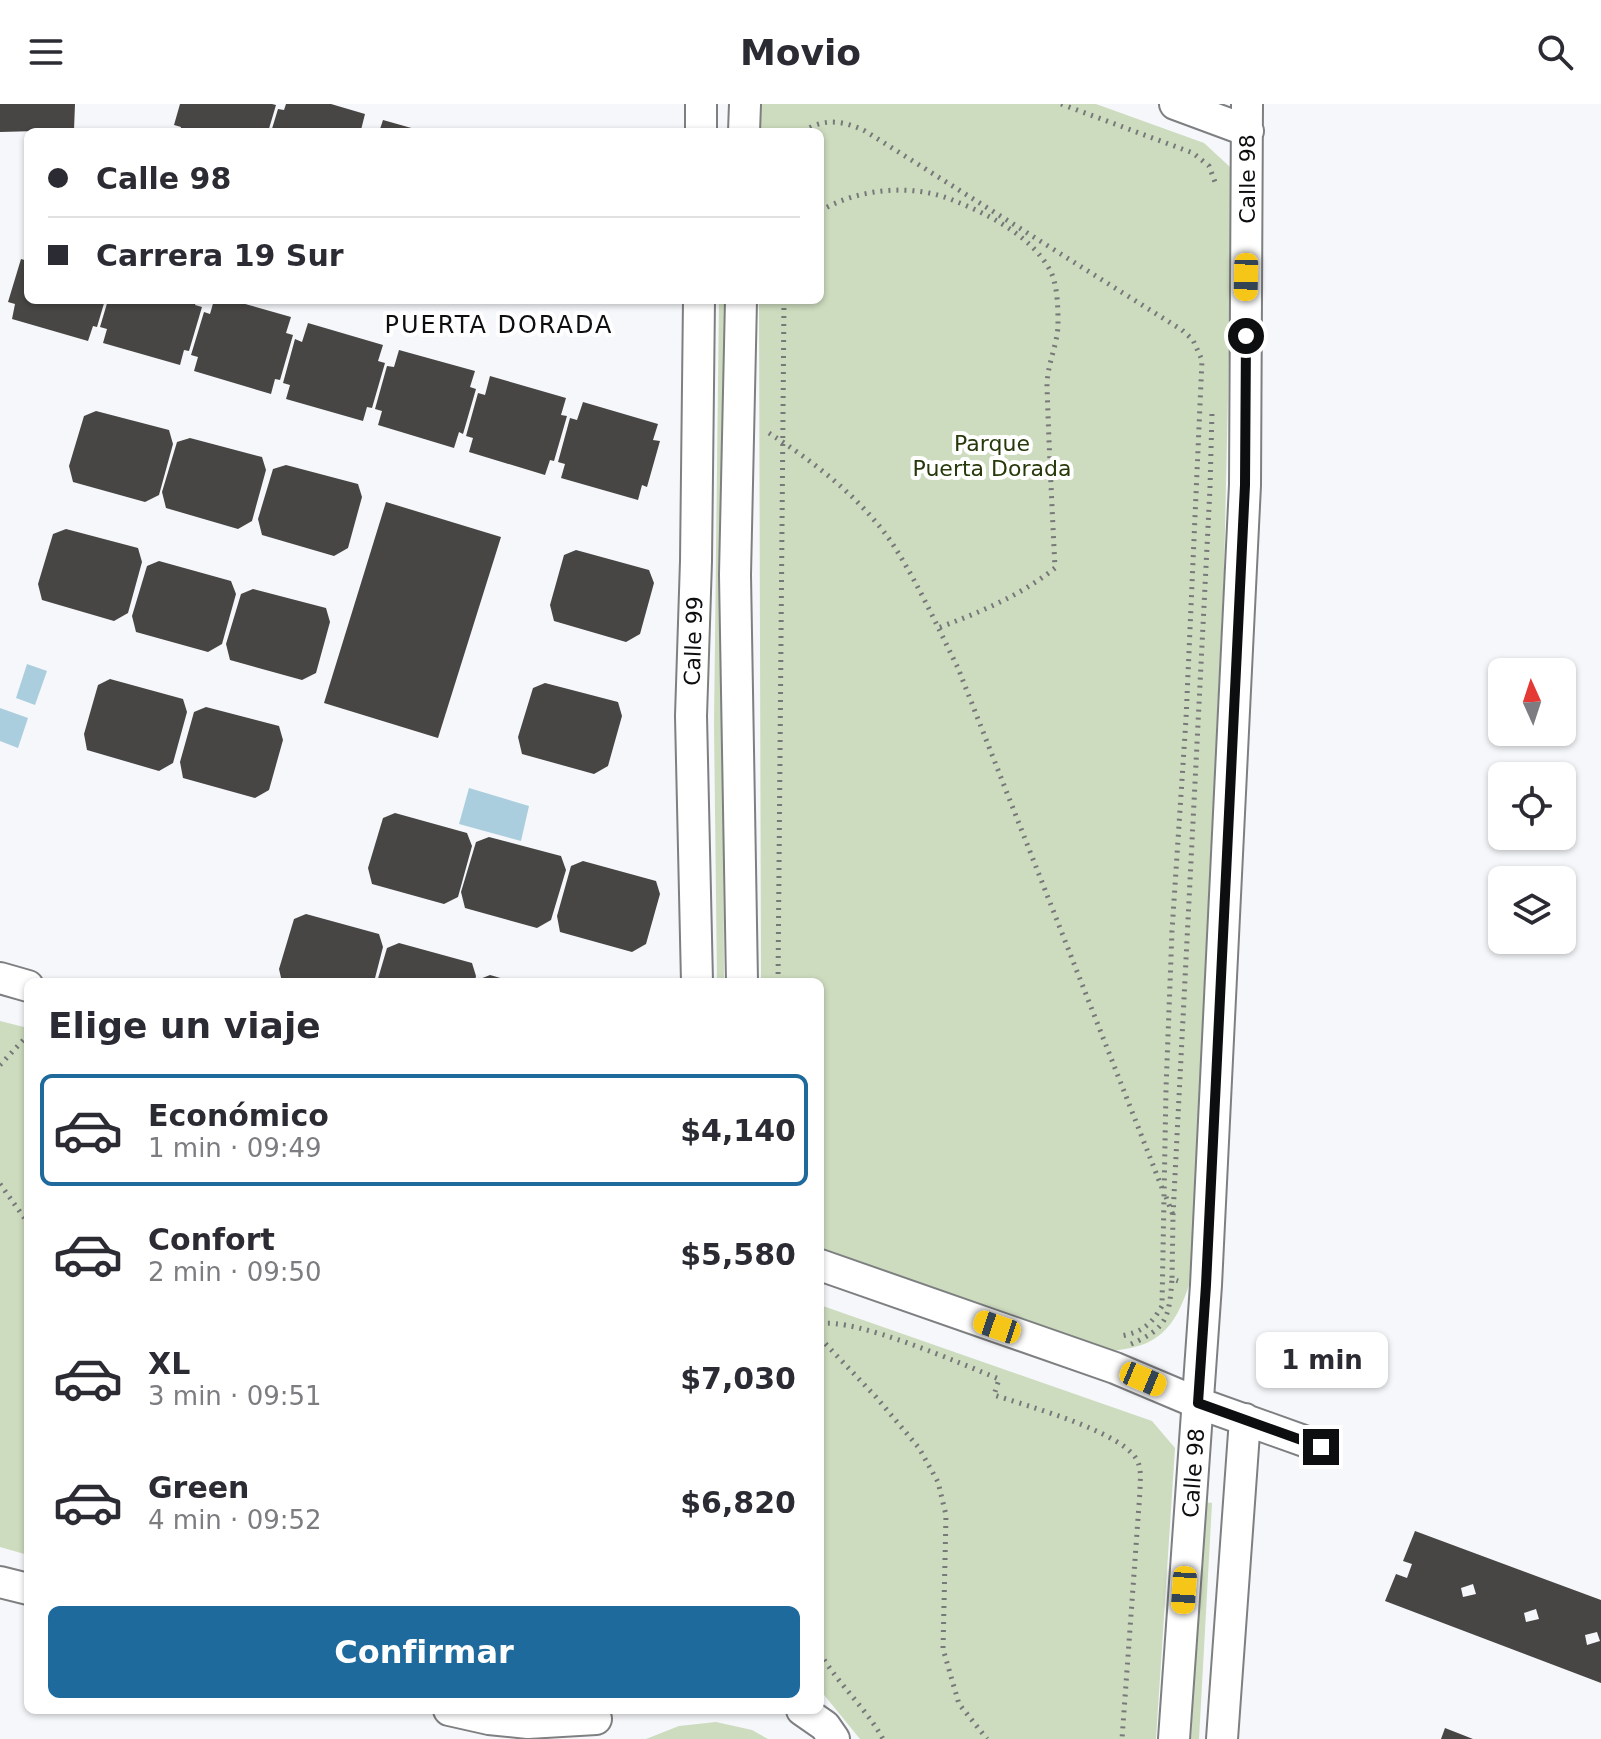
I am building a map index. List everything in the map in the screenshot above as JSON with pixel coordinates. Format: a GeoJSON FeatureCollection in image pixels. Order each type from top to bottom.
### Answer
{"type":"FeatureCollection","features":[{"type":"Feature","properties":{"kind":"street"},"geometry":{"type":"LineString","coordinates":[[701,104],[701,128]]}},
{"type":"Feature","properties":{"kind":"street"},"geometry":{"type":"LineString","coordinates":[[744,128],[745,104]]}},
{"type":"Feature","properties":{"kind":"street"},"geometry":{"type":"LineString","coordinates":[[1175,104],[1248,118]]}},
{"type":"Feature","properties":{"kind":"street","name":"Calle 98"},"geometry":{"type":"LineString","coordinates":[[1174,1739],[1206,1285],[1245,485],[1248,118]]}},
{"type":"Feature","properties":{"kind":"street","name":"Calle 99"},"geometry":{"type":"LineString","coordinates":[[697,978],[691,716],[699,304]]}},
{"type":"Feature","properties":{"kind":"street","name":"Calle 99"},"geometry":{"type":"LineString","coordinates":[[741,304],[735,575],[742,978]]}},
{"type":"Feature","properties":{"kind":"street"},"geometry":{"type":"LineString","coordinates":[[0,978],[24,985]]}},
{"type":"Feature","properties":{"kind":"street"},"geometry":{"type":"LineString","coordinates":[[824,1266],[1115,1368],[1198,1403],[1321,1447]]}},
{"type":"Feature","properties":{"kind":"street"},"geometry":{"type":"LineString","coordinates":[[1222,1739],[1245,1419]]}},
{"type":"Feature","properties":{"kind":"street"},"geometry":{"type":"LineString","coordinates":[[0,1582],[24,1588]]}},
{"type":"Feature","properties":{"kind":"street"},"geometry":{"type":"LineString","coordinates":[[467,1714],[528,1723],[595,1723]]}},
{"type":"Feature","properties":{"kind":"street"},"geometry":{"type":"LineString","coordinates":[[808,1714],[825,1726],[834,1739]]}},
{"type":"Feature","properties":{"kind":"path"},"geometry":{"type":"LineString","coordinates":[[1061,104],[1193,153],[1209,166],[1216,184]]}},
{"type":"Feature","properties":{"kind":"path"},"geometry":{"type":"LineString","coordinates":[[811,128],[822,122],[845,121],[865,131],[1182,330],[1193,340],[1202,360],[1188,674],[1172,931],[1162,1306],[1152,1323],[1137,1333],[1111,1335]]}},
{"type":"Feature","properties":{"kind":"path"},"geometry":{"type":"LineString","coordinates":[[824,209],[850,197],[881,191],[931,194],[951,199],[981,212],[1024,241],[1051,272],[1057,291],[1058,330],[1047,381],[1055,568],[1003,601],[938,628]]}},
{"type":"Feature","properties":{"kind":"path"},"geometry":{"type":"LineString","coordinates":[[778,978],[784,304]]}},
{"type":"Feature","properties":{"kind":"path"},"geometry":{"type":"LineString","coordinates":[[1206,1285],[1172,1279],[1212,408]]}},
{"type":"Feature","properties":{"kind":"path"},"geometry":{"type":"LineString","coordinates":[[738,412],[784,442],[848,493],[890,541],[919,588],[975,712],[1173,1215]]}},
{"type":"Feature","properties":{"kind":"path"},"geometry":{"type":"LineString","coordinates":[[0,1065],[24,1039]]}},
{"type":"Feature","properties":{"kind":"path"},"geometry":{"type":"LineString","coordinates":[[0,1184],[24,1217]]}},
{"type":"Feature","properties":{"kind":"path"},"geometry":{"type":"LineString","coordinates":[[824,1324],[842,1323],[926,1350],[999,1379],[994,1395],[1053,1414],[1123,1443],[1136,1457],[1141,1469],[1140,1491],[1122,1739]]}},
{"type":"Feature","properties":{"kind":"path"},"geometry":{"type":"LineString","coordinates":[[824,1342],[919,1448],[938,1482],[946,1515],[943,1649],[959,1704],[987,1739]]}},
{"type":"Feature","properties":{"kind":"path"},"geometry":{"type":"LineString","coordinates":[[824,1660],[874,1722],[883,1739]]}},
{"type":"Feature","properties":{"kind":"green space","name":"Parque Puerta Dorada"},"geometry":{"type":"Polygon","coordinates":[[[755,104],[1096,104],[1204,143],[1230,167],[1232,218],[1224,573],[1190,1282],[1171,1324],[1140,1346],[1108,1351],[824,1250],[824,978],[761,978],[759,304],[824,304],[824,128],[756,128],[755,104]]]}},
{"type":"Feature","properties":{"kind":"green space"},"geometry":{"type":"Polygon","coordinates":[[[719,304],[729,304],[723,725],[724,978],[717,978],[714,724],[719,304]]]}},
{"type":"Feature","properties":{"kind":"green space"},"geometry":{"type":"Polygon","coordinates":[[[0,1021],[24,1027],[24,1554],[0,1547],[0,1021]]]}},
{"type":"Feature","properties":{"kind":"green space"},"geometry":{"type":"Polygon","coordinates":[[[824,1306],[1152,1421],[1175,1448],[1156,1739],[860,1739],[824,1695],[824,1306]]]}},
{"type":"Feature","properties":{"kind":"green space"},"geometry":{"type":"Polygon","coordinates":[[[1204,1502],[1212,1503],[1199,1739],[1191,1739],[1204,1502]]]}},
{"type":"Feature","properties":{"kind":"green space"},"geometry":{"type":"Polygon","coordinates":[[[716,1722],[752,1730],[768,1739],[646,1739],[679,1726],[716,1722]]]}},
{"type":"Feature","properties":{"kind":"water"},"geometry":{"type":"Polygon","coordinates":[[[27,664],[47,671],[35,705],[16,698],[27,664]]]}},
{"type":"Feature","properties":{"kind":"water"},"geometry":{"type":"Polygon","coordinates":[[[0,708],[28,718],[18,748],[0,741],[0,708]]]}},
{"type":"Feature","properties":{"kind":"water"},"geometry":{"type":"Polygon","coordinates":[[[469,788],[529,806],[521,841],[459,824],[469,788]]]}},
{"type":"Feature","properties":{"kind":"building"},"geometry":{"type":"Polygon","coordinates":[[[0,104],[75,104],[74,128],[24,128],[24,131],[0,132],[0,104]]]}},
{"type":"Feature","properties":{"kind":"building"},"geometry":{"type":"Polygon","coordinates":[[[180,104],[276,105],[269,128],[181,128],[174,125],[180,104]]]}},
{"type":"Feature","properties":{"kind":"building"},"geometry":{"type":"Polygon","coordinates":[[[286,104],[331,104],[365,114],[362,128],[272,128],[278,109],[284,110],[286,104]]]}},
{"type":"Feature","properties":{"kind":"building"},"geometry":{"type":"Polygon","coordinates":[[[383,120],[411,128],[380,128],[383,120]]]}},
{"type":"Feature","properties":{"kind":"building"},"geometry":{"type":"Polygon","coordinates":[[[21,259],[24,260],[24,304],[104,304],[97,327],[93,326],[88,341],[12,319],[15,304],[8,302],[21,259]]]}},
{"type":"Feature","properties":{"kind":"building"},"geometry":{"type":"Polygon","coordinates":[[[107,304],[195,304],[202,307],[189,351],[184,350],[180,365],[103,343],[107,329],[100,327],[107,304]]]}},
{"type":"Feature","properties":{"kind":"building"},"geometry":{"type":"Polygon","coordinates":[[[213,304],[245,304],[291,317],[286,333],[293,335],[280,380],[275,379],[271,394],[194,371],[198,357],[191,355],[204,312],[210,314],[213,304]]]}},
{"type":"Feature","properties":{"kind":"building"},"geometry":{"type":"Polygon","coordinates":[[[308,323],[383,345],[378,361],[385,363],[372,408],[367,407],[363,421],[286,399],[290,385],[283,383],[295,339],[302,342],[308,323]]]}},
{"type":"Feature","properties":{"kind":"building"},"geometry":{"type":"Polygon","coordinates":[[[399,350],[475,371],[470,387],[476,389],[463,434],[459,432],[454,448],[378,425],[382,411],[375,409],[387,366],[394,367],[399,350]]]}},
{"type":"Feature","properties":{"kind":"building"},"geometry":{"type":"Polygon","coordinates":[[[490,376],[566,398],[561,415],[567,416],[554,461],[550,460],[545,475],[469,452],[473,438],[466,436],[478,393],[485,395],[490,376]]]}},
{"type":"Feature","properties":{"kind":"building"},"geometry":{"type":"Polygon","coordinates":[[[583,402],[658,424],[653,440],[660,441],[647,487],[642,485],[638,500],[561,478],[565,464],[558,462],[570,418],[577,420],[583,402]]]}},
{"type":"Feature","properties":{"kind":"building"},"geometry":{"type":"Polygon","coordinates":[[[96,411],[169,430],[173,444],[159,495],[145,502],[73,482],[69,466],[84,416],[96,411]]]}},
{"type":"Feature","properties":{"kind":"building"},"geometry":{"type":"Polygon","coordinates":[[[190,438],[262,457],[266,470],[252,521],[238,529],[166,508],[162,492],[177,442],[190,438]]]}},
{"type":"Feature","properties":{"kind":"building"},"geometry":{"type":"Polygon","coordinates":[[[286,465],[358,484],[362,497],[348,548],[334,556],[262,535],[258,519],[273,469],[286,465]]]}},
{"type":"Feature","properties":{"kind":"building"},"geometry":{"type":"Polygon","coordinates":[[[386,502],[501,537],[438,738],[324,703],[386,502]]]}},
{"type":"Feature","properties":{"kind":"building"},"geometry":{"type":"Polygon","coordinates":[[[66,529],[138,548],[142,562],[128,613],[114,621],[42,600],[38,584],[53,534],[66,529]]]}},
{"type":"Feature","properties":{"kind":"building"},"geometry":{"type":"Polygon","coordinates":[[[576,550],[649,570],[654,583],[640,634],[626,642],[554,621],[550,605],[564,555],[576,550]]]}},
{"type":"Feature","properties":{"kind":"building"},"geometry":{"type":"Polygon","coordinates":[[[159,561],[231,581],[236,594],[222,644],[208,652],[136,632],[132,616],[147,566],[159,561]]]}},
{"type":"Feature","properties":{"kind":"building"},"geometry":{"type":"Polygon","coordinates":[[[253,589],[326,608],[330,622],[316,673],[302,680],[230,660],[226,644],[241,594],[253,589]]]}},
{"type":"Feature","properties":{"kind":"building"},"geometry":{"type":"Polygon","coordinates":[[[110,679],[183,699],[187,712],[173,763],[159,771],[87,750],[84,734],[98,685],[110,679]]]}},
{"type":"Feature","properties":{"kind":"building"},"geometry":{"type":"Polygon","coordinates":[[[545,683],[618,702],[622,716],[608,766],[594,774],[522,754],[518,737],[533,688],[545,683]]]}},
{"type":"Feature","properties":{"kind":"building"},"geometry":{"type":"Polygon","coordinates":[[[206,707],[279,726],[283,740],[269,790],[255,798],[183,778],[180,762],[194,712],[206,707]]]}},
{"type":"Feature","properties":{"kind":"building"},"geometry":{"type":"Polygon","coordinates":[[[395,813],[467,833],[472,846],[458,897],[444,904],[372,884],[368,868],[383,818],[395,813]]]}},
{"type":"Feature","properties":{"kind":"building"},"geometry":{"type":"Polygon","coordinates":[[[489,837],[561,856],[566,870],[551,920],[537,928],[465,908],[461,892],[476,842],[489,837]]]}},
{"type":"Feature","properties":{"kind":"building"},"geometry":{"type":"Polygon","coordinates":[[[583,861],[656,881],[660,894],[646,944],[632,952],[560,932],[557,916],[571,866],[583,861]]]}},
{"type":"Feature","properties":{"kind":"building"},"geometry":{"type":"Polygon","coordinates":[[[306,914],[379,934],[383,947],[375,978],[281,978],[279,969],[294,919],[306,914]]]}},
{"type":"Feature","properties":{"kind":"building"},"geometry":{"type":"Polygon","coordinates":[[[399,943],[472,963],[476,978],[378,978],[387,948],[399,943]]]}},
{"type":"Feature","properties":{"kind":"building"},"geometry":{"type":"Polygon","coordinates":[[[1415,1531],[1601,1600],[1601,1683],[1385,1601],[1396,1574],[1407,1578],[1412,1564],[1403,1561],[1415,1531]],[[1473,1584],[1461,1588],[1463,1597],[1476,1594],[1473,1584]],[[1536,1609],[1524,1613],[1526,1622],[1539,1619],[1536,1609]],[[1597,1632],[1585,1635],[1587,1645],[1600,1641],[1597,1632]]]}},
{"type":"Feature","properties":{"kind":"building"},"geometry":{"type":"Polygon","coordinates":[[[1445,1728],[1473,1739],[1441,1739],[1445,1728]]]}},
{"type":"Feature","properties":{"kind":"district","name":"PUERTA DORADA"},"geometry":{"type":"Point","coordinates":[499,325]}},
{"type":"Feature","properties":{"kind":"route"},"geometry":{"type":"LineString","coordinates":[[1246,336],[1245,485],[1198,1403],[1321,1447]]}}]}
